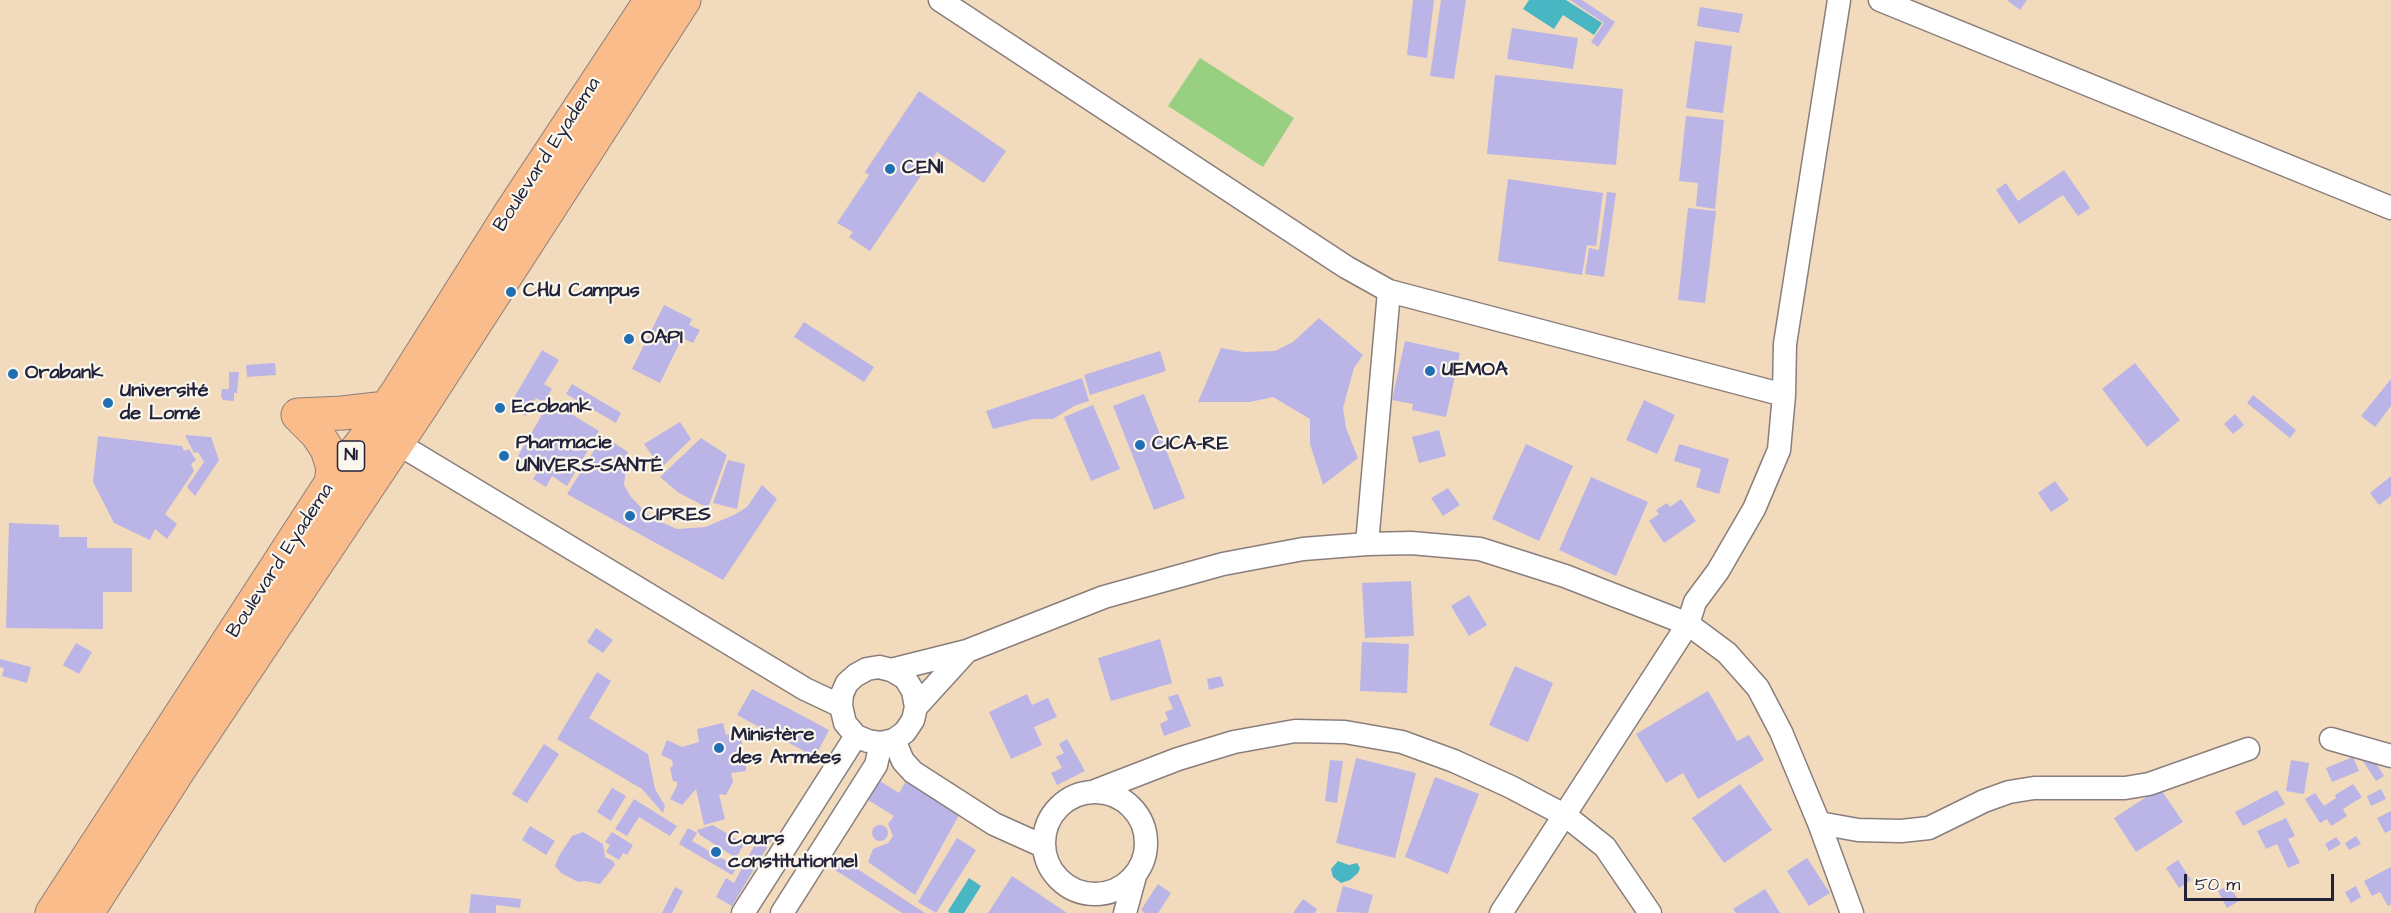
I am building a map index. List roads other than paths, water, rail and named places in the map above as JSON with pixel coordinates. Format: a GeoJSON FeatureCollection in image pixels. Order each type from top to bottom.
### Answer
{"type":"FeatureCollection","features":[{"type":"Feature","properties":{"kind":"highway","name":"Boulevard Eyadema"},"geometry":{"type":"LineString","coordinates":[[52,913],[331,483],[383,439],[386,408],[508,214],[651,0]]}},
{"type":"Feature","properties":{"kind":"highway","name":"Boulevard Eyadema"},"geometry":{"type":"LineString","coordinates":[[87,913],[180,768],[383,439],[684,0]]}},
{"type":"Feature","properties":{"kind":"highway"},"geometry":{"type":"LineString","coordinates":[[331,483],[333,468],[327,449],[317,434],[298,414],[342,413],[386,408]]}},
{"type":"Feature","properties":{"kind":"street"},"geometry":{"type":"LineString","coordinates":[[940,0],[1346,267],[1389,291],[1784,395]]}},
{"type":"Feature","properties":{"kind":"street"},"geometry":{"type":"LineString","coordinates":[[1501,913],[1566,816],[1688,624],[1695,602],[1719,571],[1754,509],[1779,450],[1784,395],[1785,344],[1839,0]]}},
{"type":"Feature","properties":{"kind":"street"},"geometry":{"type":"LineString","coordinates":[[1880,0],[2391,208]]}},
{"type":"Feature","properties":{"kind":"street"},"geometry":{"type":"LineString","coordinates":[[1367,544],[1389,291]]}},
{"type":"Feature","properties":{"kind":"street"},"geometry":{"type":"LineString","coordinates":[[383,439],[805,689],[841,706]]}},
{"type":"Feature","properties":{"kind":"street"},"geometry":{"type":"LineString","coordinates":[[891,670],[967,651],[1104,597],[1223,564],[1303,549],[1367,544],[1411,543],[1480,549],[1565,576],[1688,624],[1727,653],[1758,688],[1781,732],[1819,823],[1852,913]]}},
{"type":"Feature","properties":{"kind":"street"},"geometry":{"type":"LineString","coordinates":[[916,707],[967,651]]}},
{"type":"Feature","properties":{"kind":"street"},"geometry":{"type":"LineString","coordinates":[[879,667],[891,670],[904,678],[913,692],[916,707],[913,720],[905,732],[887,741],[868,741],[856,736],[845,723],[841,706],[845,689],[856,675],[867,669],[879,667]]}},
{"type":"Feature","properties":{"kind":"street"},"geometry":{"type":"LineString","coordinates":[[1095,791],[1110,793],[1123,799],[1134,809],[1142,821],[1147,850],[1143,864],[1135,876],[1122,888],[1106,894],[1091,904],[1063,883],[1053,873],[1046,860],[1045,832],[1049,819],[1068,799],[1178,759],[1234,742],[1295,731],[1345,732],[1402,742],[1454,761],[1566,816],[1605,847],[1650,913]]}},
{"type":"Feature","properties":{"kind":"street"},"geometry":{"type":"LineString","coordinates":[[743,913],[856,736]]}},
{"type":"Feature","properties":{"kind":"street"},"geometry":{"type":"LineString","coordinates":[[2331,739],[2391,756]]}},
{"type":"Feature","properties":{"kind":"street"},"geometry":{"type":"LineString","coordinates":[[887,741],[913,771],[994,824],[1044,846]]}},
{"type":"Feature","properties":{"kind":"street"},"geometry":{"type":"LineString","coordinates":[[782,913],[876,765],[887,741]]}},
{"type":"Feature","properties":{"kind":"street"},"geometry":{"type":"LineString","coordinates":[[1819,823],[1858,830],[1901,831],[1929,828],[1984,801],[2009,792],[2034,788],[2125,788],[2150,784],[2248,749]]}},
{"type":"Feature","properties":{"kind":"street"},"geometry":{"type":"LineString","coordinates":[[1125,913],[1135,876]]}},
{"type":"Feature","properties":{"kind":"water"},"geometry":{"type":"Polygon","coordinates":[[[1529,0],[1566,0],[1602,23],[1594,35],[1563,15],[1554,29],[1523,9],[1529,0]]]}},
{"type":"Feature","properties":{"kind":"water"},"geometry":{"type":"Polygon","coordinates":[[[1338,861],[1349,865],[1357,863],[1360,868],[1358,873],[1350,880],[1341,883],[1333,877],[1331,869],[1338,861]]]}},
{"type":"Feature","properties":{"kind":"water"},"geometry":{"type":"Polygon","coordinates":[[[969,878],[981,886],[964,913],[950,913],[948,911],[969,878]]]}},
{"type":"Feature","properties":{"kind":"place","name":"CENI"},"geometry":{"type":"Point","coordinates":[890,169]}},
{"type":"Feature","properties":{"kind":"place","name":"CHU Campus"},"geometry":{"type":"Point","coordinates":[511,292]}},
{"type":"Feature","properties":{"kind":"place","name":"OAPI"},"geometry":{"type":"Point","coordinates":[629,339]}},
{"type":"Feature","properties":{"kind":"place","name":"UEMOA"},"geometry":{"type":"Point","coordinates":[1430,371]}},
{"type":"Feature","properties":{"kind":"place","name":"Orabank"},"geometry":{"type":"Point","coordinates":[13,374]}},
{"type":"Feature","properties":{"kind":"place","name":"Université de Lomé"},"geometry":{"type":"Point","coordinates":[108,403]}},
{"type":"Feature","properties":{"kind":"place","name":"Ecobank"},"geometry":{"type":"Point","coordinates":[500,408]}},
{"type":"Feature","properties":{"kind":"place","name":"CICA-RE"},"geometry":{"type":"Point","coordinates":[1140,445]}},
{"type":"Feature","properties":{"kind":"place","name":"Pharmacie UNIVERS-SANTÉ"},"geometry":{"type":"Point","coordinates":[504,456]}},
{"type":"Feature","properties":{"kind":"place","name":"CIPRES"},"geometry":{"type":"Point","coordinates":[630,516]}},
{"type":"Feature","properties":{"kind":"place","name":"Ministère des Armées"},"geometry":{"type":"Point","coordinates":[719,748]}},
{"type":"Feature","properties":{"kind":"place","name":"Cours constitutionnel"},"geometry":{"type":"Point","coordinates":[716,852]}}]}
